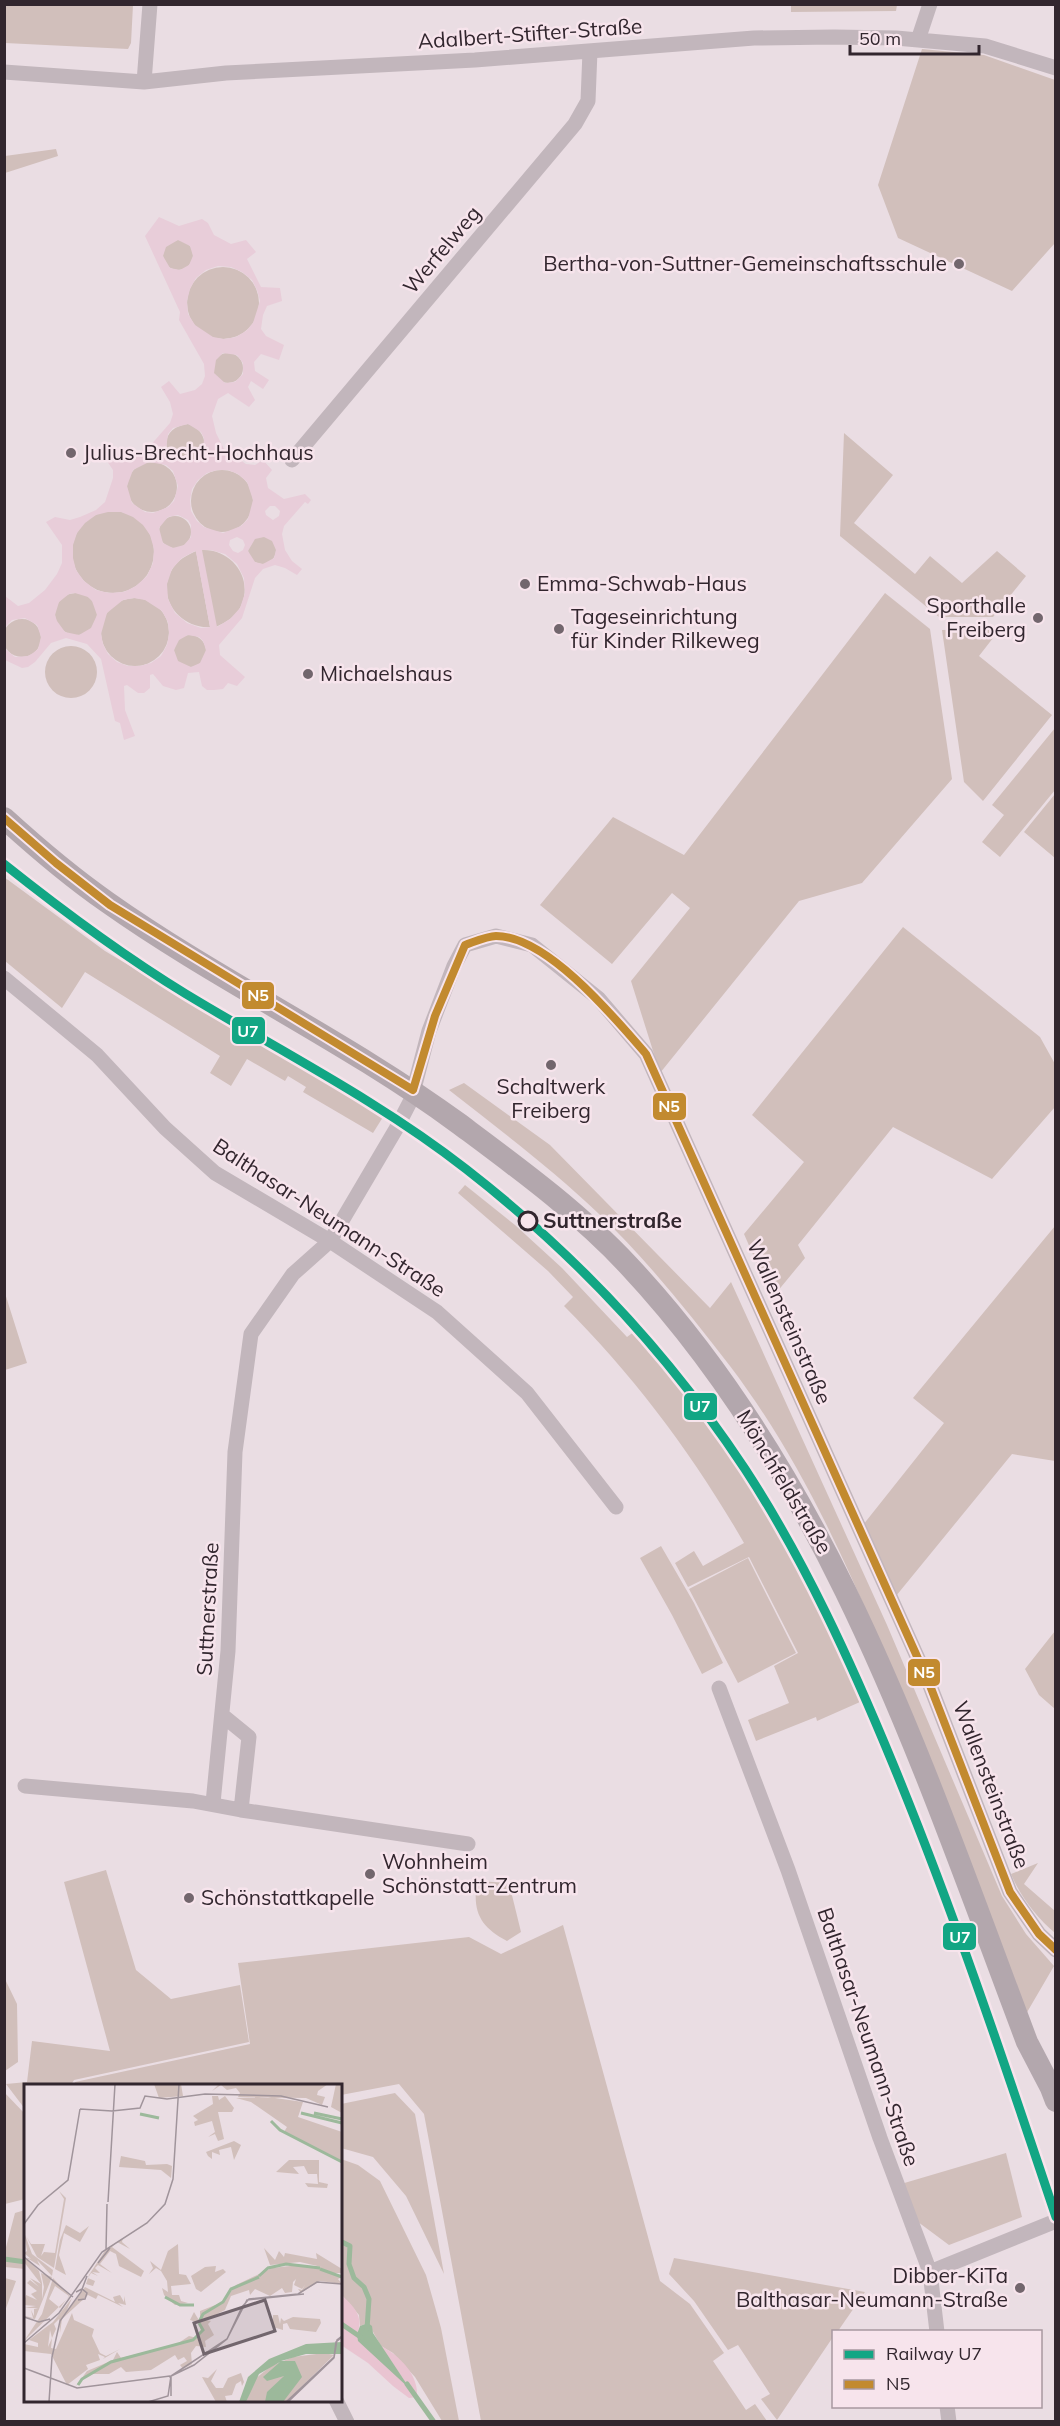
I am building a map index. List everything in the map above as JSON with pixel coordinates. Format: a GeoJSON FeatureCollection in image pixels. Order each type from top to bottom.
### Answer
{"type":"FeatureCollection","features":[{"type":"Feature","properties":{"kind":"main road","name":"Mönchfeldstraße"},"geometry":{"type":"LineString","coordinates":[[4,819],[69,874],[109,904],[226,978],[413,1090],[551,1195],[625,1262],[660,1300],[723,1382],[774,1457],[829,1556],[904,1721],[1027,2042],[1052,2088],[1056,2101]]}},
{"type":"Feature","properties":{"kind":"street"},"geometry":{"type":"LineString","coordinates":[[144,82],[150,4]]}},
{"type":"Feature","properties":{"kind":"street"},"geometry":{"type":"LineString","coordinates":[[918,40],[930,4]]}},
{"type":"Feature","properties":{"kind":"street","name":"Adalbert-Stifter-Straße"},"geometry":{"type":"LineString","coordinates":[[4,72],[144,82],[226,73],[475,60],[754,38],[896,38],[985,46],[1056,68]]}},
{"type":"Feature","properties":{"kind":"street","name":"Werfelweg"},"geometry":{"type":"LineString","coordinates":[[292,460],[575,124],[588,101],[590,51]]}},
{"type":"Feature","properties":{"kind":"street","name":"Wallensteinstraße"},"geometry":{"type":"LineString","coordinates":[[413,1090],[429,1031],[454,966],[465,945],[496,936],[532,945],[597,998],[646,1054],[928,1683],[1010,1892],[1040,1934],[1056,1950]]}},
{"type":"Feature","properties":{"kind":"street","name":"Balthasar-Neumann-Straße"},"geometry":{"type":"LineString","coordinates":[[4,978],[97,1055],[165,1128],[215,1173],[330,1241],[437,1312],[527,1393],[616,1506]]}},
{"type":"Feature","properties":{"kind":"street","name":"Suttnerstraße"},"geometry":{"type":"LineString","coordinates":[[213,1803],[228,1651],[235,1452],[251,1334],[293,1274],[330,1241],[342,1223],[396,1129],[411,1100],[413,1090]]}},
{"type":"Feature","properties":{"kind":"street","name":"Balthasar-Neumann-Straße"},"geometry":{"type":"LineString","coordinates":[[718,1688],[788,1870],[930,2272],[937,2330]]}},
{"type":"Feature","properties":{"kind":"street"},"geometry":{"type":"LineString","coordinates":[[222,1715],[249,1737],[241,1810]]}},
{"type":"Feature","properties":{"kind":"street"},"geometry":{"type":"LineString","coordinates":[[25,1786],[213,1803],[241,1810],[468,1844]]}},
{"type":"Feature","properties":{"kind":"street"},"geometry":{"type":"LineString","coordinates":[[930,2272],[1056,2221]]}},
{"type":"Feature","properties":{"kind":"street"},"geometry":{"type":"LineString","coordinates":[[337,2402],[347,2421]]}},
{"type":"Feature","properties":{"kind":"shaded area"},"geometry":{"type":"Polygon","coordinates":[[[791,4],[897,5],[896,11],[791,12],[791,4]]]}},
{"type":"Feature","properties":{"kind":"shaded area"},"geometry":{"type":"Polygon","coordinates":[[[4,5],[133,5],[131,43],[128,49],[5,43],[4,5]]]}},
{"type":"Feature","properties":{"kind":"shaded area"},"geometry":{"type":"Polygon","coordinates":[[[922,49],[984,55],[1055,80],[1055,243],[1012,291],[898,238],[878,185],[922,49]]]}},
{"type":"Feature","properties":{"kind":"shaded area"},"geometry":{"type":"Polygon","coordinates":[[[56,149],[58,156],[5,173],[5,156],[56,149]]]}},
{"type":"Feature","properties":{"kind":"shaded area"},"geometry":{"type":"Polygon","coordinates":[[[159,217],[179,226],[202,219],[208,223],[214,235],[231,244],[246,240],[256,252],[247,259],[261,287],[280,288],[282,301],[267,306],[261,329],[266,336],[284,345],[279,360],[261,354],[254,362],[255,371],[269,380],[263,389],[251,381],[248,387],[255,400],[249,407],[228,393],[218,399],[212,416],[216,433],[224,449],[246,464],[255,465],[263,460],[272,470],[266,478],[268,488],[284,499],[305,494],[311,500],[308,504],[305,502],[284,526],[282,534],[285,550],[292,561],[302,569],[297,575],[275,565],[263,569],[255,578],[242,618],[219,645],[220,655],[245,677],[237,686],[228,683],[223,689],[214,690],[207,690],[202,686],[199,672],[188,673],[184,688],[176,690],[163,686],[153,674],[150,675],[150,688],[144,693],[138,693],[127,685],[124,686],[125,710],[135,736],[124,740],[120,723],[115,721],[101,659],[87,644],[66,638],[51,643],[28,667],[22,668],[5,660],[5,649],[15,657],[28,656],[38,649],[41,637],[37,625],[25,618],[12,620],[5,627],[5,596],[18,606],[29,603],[45,590],[57,574],[62,563],[62,545],[46,522],[55,517],[70,520],[80,517],[96,510],[105,502],[113,478],[113,470],[103,455],[112,450],[125,458],[149,447],[170,423],[173,414],[170,402],[161,387],[169,381],[180,394],[195,390],[202,384],[205,376],[204,364],[179,320],[180,312],[145,236],[159,217]],[[178,240],[166,247],[163,256],[170,268],[180,270],[189,265],[193,256],[190,246],[178,240]],[[218,266],[206,270],[196,278],[187,301],[188,314],[195,325],[213,337],[224,339],[236,337],[253,323],[260,301],[252,280],[242,272],[231,267],[218,266]],[[223,353],[216,360],[214,373],[225,383],[235,382],[243,374],[243,363],[237,355],[223,353]],[[188,424],[173,428],[168,434],[166,449],[170,456],[197,460],[203,454],[204,438],[201,432],[188,424]],[[149,462],[133,470],[127,486],[132,503],[145,512],[153,513],[168,507],[174,501],[178,486],[173,471],[166,465],[149,462]],[[228,470],[207,473],[192,489],[191,511],[204,527],[223,533],[241,526],[248,519],[253,500],[247,482],[238,474],[228,470]],[[270,506],[265,511],[266,515],[273,520],[279,516],[280,511],[275,506],[270,506]],[[121,512],[96,515],[77,533],[73,545],[76,570],[84,581],[96,590],[109,593],[124,592],[136,586],[147,576],[153,563],[154,549],[150,535],[133,517],[121,512]],[[178,515],[168,517],[159,528],[163,543],[173,548],[184,545],[191,537],[191,525],[188,520],[178,515]],[[237,537],[230,540],[229,545],[233,551],[238,553],[243,550],[245,545],[243,540],[237,537]],[[264,537],[255,539],[248,551],[255,562],[263,564],[274,558],[276,550],[272,541],[264,537]],[[202,550],[217,627],[230,619],[240,608],[245,593],[244,578],[237,564],[225,554],[202,550]],[[195,551],[182,558],[172,569],[167,584],[168,599],[175,613],[187,623],[201,628],[210,627],[195,551]],[[75,593],[69,594],[59,602],[55,615],[65,632],[79,635],[91,628],[97,615],[88,597],[75,593]],[[134,598],[123,600],[107,613],[101,634],[108,654],[117,662],[128,666],[140,666],[151,663],[161,656],[167,645],[168,622],[162,611],[145,600],[134,598]],[[188,635],[179,640],[174,650],[178,661],[191,667],[200,663],[206,650],[203,641],[199,637],[188,635]]]}},
{"type":"Feature","properties":{"kind":"shaded area"},"geometry":{"type":"Polygon","coordinates":[[[178,240],[189,244],[193,255],[189,266],[178,270],[167,266],[163,255],[167,244],[178,240]]]}},
{"type":"Feature","properties":{"kind":"shaded area"},"geometry":{"type":"Polygon","coordinates":[[[223,267],[243,273],[253,283],[259,303],[253,323],[243,333],[223,339],[203,333],[193,323],[187,303],[193,283],[203,273],[223,267]]]}},
{"type":"Feature","properties":{"kind":"shaded area"},"geometry":{"type":"Polygon","coordinates":[[[228,353],[239,357],[243,368],[239,379],[228,383],[217,379],[213,368],[217,357],[228,353]]]}},
{"type":"Feature","properties":{"kind":"shaded area"},"geometry":{"type":"Polygon","coordinates":[[[188,424],[198,430],[204,439],[201,455],[197,460],[170,456],[167,450],[169,434],[176,427],[188,424]]]}},
{"type":"Feature","properties":{"kind":"shaded area"},"geometry":{"type":"Polygon","coordinates":[[[844,433],[893,475],[854,523],[915,574],[930,556],[962,583],[997,551],[1026,576],[993,617],[939,617],[840,536],[844,433]]]}},
{"type":"Feature","properties":{"kind":"shaded area"},"geometry":{"type":"Polygon","coordinates":[[[157,462],[170,469],[176,477],[176,497],[170,505],[162,511],[147,512],[134,505],[128,497],[127,482],[134,469],[142,463],[157,462]]]}},
{"type":"Feature","properties":{"kind":"shaded area"},"geometry":{"type":"Polygon","coordinates":[[[216,470],[228,470],[244,479],[251,489],[253,501],[251,513],[244,523],[228,532],[216,532],[205,527],[196,518],[191,507],[191,495],[196,484],[205,475],[216,470]]]}},
{"type":"Feature","properties":{"kind":"shaded area"},"geometry":{"type":"Polygon","coordinates":[[[113,511],[129,515],[142,523],[150,536],[154,552],[150,568],[142,581],[129,589],[113,593],[97,589],[84,581],[76,568],[72,552],[76,536],[84,523],[97,515],[113,511]]]}},
{"type":"Feature","properties":{"kind":"shaded area"},"geometry":{"type":"Polygon","coordinates":[[[175,516],[187,520],[191,532],[187,544],[175,548],[163,544],[159,532],[163,520],[175,516]]]}},
{"type":"Feature","properties":{"kind":"shaded area"},"geometry":{"type":"Polygon","coordinates":[[[262,536],[272,540],[276,550],[272,560],[262,564],[252,560],[248,550],[252,540],[262,536]]]}},
{"type":"Feature","properties":{"kind":"shaded area"},"geometry":{"type":"Polygon","coordinates":[[[201,550],[222,554],[230,559],[242,575],[244,585],[244,595],[239,610],[230,619],[216,627],[201,550]]]}},
{"type":"Feature","properties":{"kind":"shaded area"},"geometry":{"type":"Polygon","coordinates":[[[196,551],[210,627],[189,623],[180,617],[168,600],[168,579],[173,568],[183,558],[196,551]]]}},
{"type":"Feature","properties":{"kind":"shaded area"},"geometry":{"type":"Polygon","coordinates":[[[76,593],[91,599],[97,614],[91,629],[76,635],[61,629],[55,614],[61,599],[76,593]]]}},
{"type":"Feature","properties":{"kind":"shaded area"},"geometry":{"type":"Polygon","coordinates":[[[885,593],[930,629],[952,779],[862,883],[799,901],[660,1073],[631,981],[690,908],[672,893],[612,964],[540,905],[613,817],[684,855],[885,593]]]}},
{"type":"Feature","properties":{"kind":"shaded area"},"geometry":{"type":"Polygon","coordinates":[[[135,598],[148,601],[159,608],[166,619],[169,632],[166,645],[159,656],[148,663],[135,666],[122,663],[111,656],[104,645],[101,632],[104,619],[111,608],[122,601],[135,598]]]}},
{"type":"Feature","properties":{"kind":"shaded area"},"geometry":{"type":"Polygon","coordinates":[[[22,619],[36,624],[41,638],[36,652],[22,657],[8,652],[3,638],[8,624],[22,619]]]}},
{"type":"Feature","properties":{"kind":"shaded area"},"geometry":{"type":"Polygon","coordinates":[[[1000,629],[979,656],[1052,715],[983,801],[964,782],[942,630],[1000,629]]]}},
{"type":"Feature","properties":{"kind":"shaded area"},"geometry":{"type":"Polygon","coordinates":[[[190,635],[201,640],[206,651],[201,662],[190,667],[179,662],[174,651],[179,640],[190,635]]]}},
{"type":"Feature","properties":{"kind":"shaded area"},"geometry":{"type":"Polygon","coordinates":[[[71,646],[81,648],[89,654],[95,662],[97,672],[95,682],[89,690],[81,696],[71,698],[61,696],[53,690],[47,682],[45,672],[47,662],[53,654],[61,648],[71,646]]]}},
{"type":"Feature","properties":{"kind":"shaded area"},"geometry":{"type":"Polygon","coordinates":[[[1055,728],[1055,790],[1000,857],[982,842],[1004,815],[992,805],[1055,728]]]}},
{"type":"Feature","properties":{"kind":"shaded area"},"geometry":{"type":"Polygon","coordinates":[[[1055,794],[1055,858],[1024,832],[1055,794]]]}},
{"type":"Feature","properties":{"kind":"shaded area"},"geometry":{"type":"Polygon","coordinates":[[[4,877],[105,951],[383,1117],[373,1133],[303,1092],[306,1087],[288,1076],[285,1081],[247,1059],[231,1086],[210,1073],[220,1056],[85,972],[62,1008],[5,961],[4,877]]]}},
{"type":"Feature","properties":{"kind":"shaded area"},"geometry":{"type":"Polygon","coordinates":[[[903,927],[1040,1037],[1055,1064],[1055,1107],[992,1179],[893,1127],[798,1245],[805,1258],[772,1298],[744,1234],[804,1162],[752,1115],[903,927]]]}},
{"type":"Feature","properties":{"kind":"shaded area"},"geometry":{"type":"Polygon","coordinates":[[[464,1083],[550,1145],[710,1308],[731,1282],[887,1625],[1002,1896],[1026,1934],[1054,1966],[1026,2014],[881,1645],[838,1548],[788,1454],[730,1366],[651,1269],[617,1232],[563,1181],[449,1090],[464,1083]]]}},
{"type":"Feature","properties":{"kind":"shaded area"},"geometry":{"type":"Polygon","coordinates":[[[465,1185],[515,1225],[562,1268],[627,1337],[635,1331],[690,1398],[739,1468],[784,1542],[824,1618],[860,1702],[817,1721],[816,1717],[756,1741],[748,1720],[789,1703],[774,1666],[798,1653],[749,1557],[688,1587],[675,1563],[694,1551],[703,1566],[744,1543],[705,1479],[662,1418],[615,1361],[564,1306],[573,1297],[548,1271],[458,1193],[465,1185]]]}},
{"type":"Feature","properties":{"kind":"shaded area"},"geometry":{"type":"Polygon","coordinates":[[[1055,1226],[1055,1461],[1012,1454],[896,1596],[863,1525],[944,1423],[913,1398],[1055,1226]]]}},
{"type":"Feature","properties":{"kind":"shaded area"},"geometry":{"type":"Polygon","coordinates":[[[4,1290],[27,1363],[5,1370],[4,1370],[4,1290]]]}},
{"type":"Feature","properties":{"kind":"shaded area"},"geometry":{"type":"Polygon","coordinates":[[[661,1546],[694,1603],[723,1663],[702,1674],[640,1558],[661,1546]]]}},
{"type":"Feature","properties":{"kind":"shaded area"},"geometry":{"type":"Polygon","coordinates":[[[748,1558],[796,1653],[738,1683],[689,1589],[748,1558]]]}},
{"type":"Feature","properties":{"kind":"shaded area"},"geometry":{"type":"Polygon","coordinates":[[[1055,1631],[1055,1709],[1039,1695],[1025,1669],[1055,1631]]]}},
{"type":"Feature","properties":{"kind":"shaded area"},"geometry":{"type":"Polygon","coordinates":[[[1038,1863],[1024,1884],[1055,1911],[1055,1933],[1030,1906],[1011,1874],[1038,1863]]]}},
{"type":"Feature","properties":{"kind":"shaded area"},"geometry":{"type":"Polygon","coordinates":[[[106,1870],[136,1970],[171,1999],[240,1985],[249,2042],[74,2080],[72,2084],[24,2084],[24,2108],[6,2084],[27,2082],[32,2041],[110,2051],[64,1882],[106,1870]]]}},
{"type":"Feature","properties":{"kind":"shaded area"},"geometry":{"type":"Polygon","coordinates":[[[477,1881],[509,1883],[521,1932],[507,1941],[485,1924],[477,1910],[477,1881]]]}},
{"type":"Feature","properties":{"kind":"shaded area"},"geometry":{"type":"Polygon","coordinates":[[[563,1925],[660,2281],[690,2304],[724,2353],[713,2361],[746,2410],[755,2404],[767,2421],[481,2421],[424,2114],[399,2084],[342,2095],[342,2084],[74,2084],[75,2082],[250,2044],[238,1963],[469,1937],[501,1954],[563,1925]]]}},
{"type":"Feature","properties":{"kind":"shaded area"},"geometry":{"type":"Polygon","coordinates":[[[4,1977],[17,2004],[18,2062],[5,2071],[4,1977]]]}},
{"type":"Feature","properties":{"kind":"shaded area"},"geometry":{"type":"Polygon","coordinates":[[[4,2092],[24,2113],[24,2199],[5,2204],[4,2092]]]}},
{"type":"Feature","properties":{"kind":"shaded area"},"geometry":{"type":"Polygon","coordinates":[[[395,2093],[415,2114],[444,2274],[406,2196],[373,2157],[342,2148],[342,2104],[395,2093]]]}},
{"type":"Feature","properties":{"kind":"shaded area"},"geometry":{"type":"Polygon","coordinates":[[[1006,2153],[1022,2217],[949,2245],[914,2219],[901,2184],[1006,2153]]]}},
{"type":"Feature","properties":{"kind":"shaded area"},"geometry":{"type":"Polygon","coordinates":[[[342,2159],[358,2165],[380,2181],[426,2275],[441,2328],[459,2421],[442,2421],[415,2377],[393,2353],[381,2346],[368,2323],[360,2326],[359,2315],[342,2295],[342,2159]]]}},
{"type":"Feature","properties":{"kind":"shaded area"},"geometry":{"type":"Polygon","coordinates":[[[24,2210],[24,2269],[5,2267],[5,2251],[15,2213],[24,2210]]]}},
{"type":"Feature","properties":{"kind":"shaded area"},"geometry":{"type":"Polygon","coordinates":[[[674,2258],[865,2292],[839,2330],[832,2330],[832,2338],[777,2420],[761,2399],[770,2394],[738,2345],[728,2350],[694,2301],[669,2274],[674,2258]]]}},
{"type":"Feature","properties":{"kind":"shaded area"},"geometry":{"type":"Polygon","coordinates":[[[4,2278],[16,2281],[5,2311],[4,2278]]]}},
{"type":"Feature","properties":{"kind":"shaded area"},"geometry":{"type":"Polygon","coordinates":[[[368,2323],[410,2389],[358,2341],[357,2334],[360,2326],[368,2323]]]}},
{"type":"Feature","properties":{"kind":"sand"},"geometry":{"type":"Polygon","coordinates":[[[342,2296],[359,2317],[357,2334],[408,2386],[381,2346],[407,2367],[415,2381],[417,2397],[409,2398],[368,2363],[342,2346],[342,2296]]]}},
{"type":"Feature","properties":{"kind":"waterway"},"geometry":{"type":"LineString","coordinates":[[342,2242],[350,2246],[349,2264],[354,2278],[364,2287],[369,2299],[367,2329]]}},
{"type":"Feature","properties":{"kind":"waterway"},"geometry":{"type":"LineString","coordinates":[[4,2259],[24,2262]]}},
{"type":"Feature","properties":{"kind":"waterway"},"geometry":{"type":"LineString","coordinates":[[342,2324],[362,2338]]}},
{"type":"Feature","properties":{"kind":"waterway"},"geometry":{"type":"LineString","coordinates":[[407,2384],[434,2422]]}},
{"type":"Feature","properties":{"kind":"rail line","name":"U7"},"geometry":{"type":"LineString","coordinates":[[4,864],[71,916],[139,964],[329,1077],[399,1121],[466,1169],[506,1201],[582,1271],[618,1307],[685,1385],[745,1469],[788,1540],[861,1688],[958,1932],[1056,2217]]}},
{"type":"Feature","properties":{"kind":"transit line","name":"N5"},"geometry":{"type":"LineString","coordinates":[[4,818],[110,905],[413,1090],[435,1016],[465,945],[480,939],[496,936],[516,940],[537,949],[558,964],[617,1020],[646,1054],[929,1683],[1010,1892],[1039,1934],[1056,1950]]}},
{"type":"Feature","properties":{"kind":"place","name":"Bertha-von-Suttner-Gemeinschaftsschule"},"geometry":{"type":"Point","coordinates":[959,264]}},
{"type":"Feature","properties":{"kind":"place","name":"Julius-Brecht-Hochhaus"},"geometry":{"type":"Point","coordinates":[71,453]}},
{"type":"Feature","properties":{"kind":"place","name":"Emma-Schwab-Haus"},"geometry":{"type":"Point","coordinates":[525,584]}},
{"type":"Feature","properties":{"kind":"place","name":"Sporthalle Freiberg"},"geometry":{"type":"Point","coordinates":[1038,618]}},
{"type":"Feature","properties":{"kind":"place","name":"Tageseinrichtung für Kinder Rilkeweg"},"geometry":{"type":"Point","coordinates":[559,629]}},
{"type":"Feature","properties":{"kind":"place","name":"Michaelshaus"},"geometry":{"type":"Point","coordinates":[308,674]}},
{"type":"Feature","properties":{"kind":"place","name":"Schaltwerk Freiberg"},"geometry":{"type":"Point","coordinates":[551,1065]}},
{"type":"Feature","properties":{"kind":"place","name":"Suttnerstraße"},"geometry":{"type":"Point","coordinates":[528,1221]}},
{"type":"Feature","properties":{"kind":"place","name":"Wohnheim Schönstatt-Zentrum"},"geometry":{"type":"Point","coordinates":[370,1874]}},
{"type":"Feature","properties":{"kind":"place","name":"Schönstattkapelle"},"geometry":{"type":"Point","coordinates":[189,1898]}},
{"type":"Feature","properties":{"kind":"place","name":"Dibber-KiTa Balthasar-Neumann-Straße"},"geometry":{"type":"Point","coordinates":[1020,2288]}}]}
